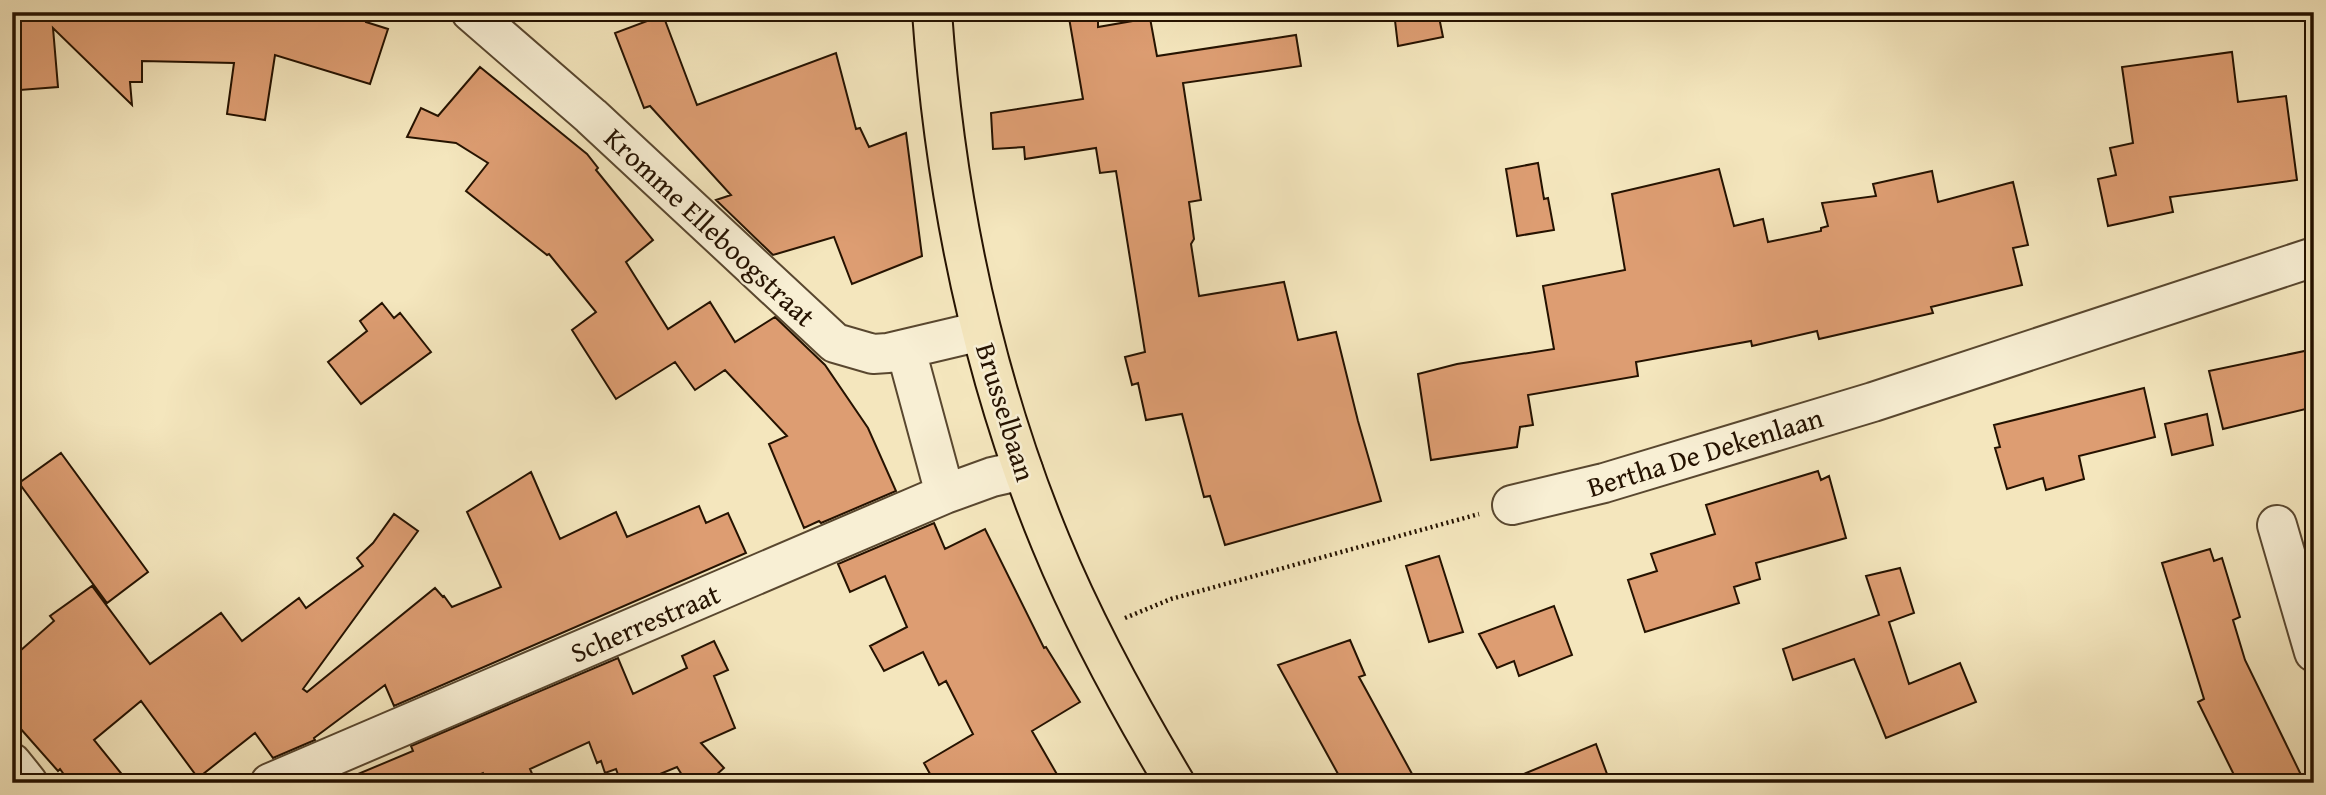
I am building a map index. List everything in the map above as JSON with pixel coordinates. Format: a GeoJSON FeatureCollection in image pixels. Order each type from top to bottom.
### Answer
{"type":"FeatureCollection","features":[{"type":"Feature","properties":{"kind":"main road","name":"Brusselbaan"},"geometry":{"type":"LineString","coordinates":[[932,12],[943,134],[965,263],[981,331],[1023,470],[1051,544],[1092,632],[1143,730],[1175,783]]}},
{"type":"Feature","properties":{"kind":"street","name":"Kromme Elleboogstraat"},"geometry":{"type":"LineString","coordinates":[[471,12],[590,116],[835,343],[873,354],[906,350],[981,331]]}},
{"type":"Feature","properties":{"kind":"street","name":"Bertha De Dekenlaan"},"geometry":{"type":"LineString","coordinates":[[1512,505],[1604,483],[1861,405],[2314,257]]}},
{"type":"Feature","properties":{"kind":"street"},"geometry":{"type":"LineString","coordinates":[[906,350],[945,494]]}},
{"type":"Feature","properties":{"kind":"street","name":"Scherrestraat"},"geometry":{"type":"LineString","coordinates":[[270,783],[945,494],[992,477],[1023,470]]}},
{"type":"Feature","properties":{"kind":"street"},"geometry":{"type":"LineString","coordinates":[[2277,525],[2314,652]]}},
{"type":"Feature","properties":{"kind":"street"},"geometry":{"type":"LineString","coordinates":[[12,763],[28,783]]}},
{"type":"Feature","properties":{"kind":"path"},"geometry":{"type":"LineString","coordinates":[[1092,632],[1171,598],[1512,505]]}},
{"type":"Feature","properties":{"kind":"building"},"geometry":{"type":"Polygon","coordinates":[[[12,12],[368,12],[366,22],[388,29],[370,84],[275,55],[265,120],[227,114],[234,63],[142,61],[142,82],[130,82],[132,105],[53,28],[58,87],[20,90],[12,12]]]}},
{"type":"Feature","properties":{"kind":"building"},"geometry":{"type":"Polygon","coordinates":[[[1068,12],[1098,12],[1098,27],[1150,18],[1157,56],[1296,35],[1301,66],[1183,83],[1201,200],[1189,202],[1194,239],[1191,244],[1199,296],[1284,282],[1298,340],[1336,332],[1381,501],[1225,545],[1210,496],[1204,497],[1182,414],[1146,420],[1138,383],[1132,385],[1125,357],[1145,352],[1116,171],[1100,173],[1096,148],[1025,159],[1024,147],[993,149],[991,113],[1083,99],[1068,12]]]}},
{"type":"Feature","properties":{"kind":"building"},"geometry":{"type":"Polygon","coordinates":[[[1394,12],[1438,12],[1443,37],[1398,46],[1394,12]]]}},
{"type":"Feature","properties":{"kind":"building"},"geometry":{"type":"Polygon","coordinates":[[[663,15],[697,105],[836,53],[856,129],[860,128],[869,147],[906,133],[922,256],[852,284],[834,237],[773,255],[716,200],[731,195],[650,106],[644,108],[615,33],[663,15]]]}},
{"type":"Feature","properties":{"kind":"building"},"geometry":{"type":"Polygon","coordinates":[[[2232,52],[2238,102],[2286,96],[2297,180],[2170,197],[2173,212],[2108,226],[2098,179],[2116,175],[2110,148],[2133,143],[2122,67],[2232,52]]]}},
{"type":"Feature","properties":{"kind":"building"},"geometry":{"type":"Polygon","coordinates":[[[480,67],[587,154],[598,168],[596,170],[653,240],[626,262],[668,329],[710,302],[735,342],[775,317],[825,365],[868,428],[896,491],[804,528],[769,444],[787,436],[725,370],[695,390],[675,362],[616,399],[572,330],[596,312],[549,254],[466,191],[488,163],[456,143],[407,137],[421,108],[438,116],[480,67]]]}},
{"type":"Feature","properties":{"kind":"building"},"geometry":{"type":"Polygon","coordinates":[[[1538,163],[1544,199],[1548,198],[1554,230],[1517,236],[1506,169],[1538,163]]]}},
{"type":"Feature","properties":{"kind":"building"},"geometry":{"type":"Polygon","coordinates":[[[1719,169],[1734,226],[1763,219],[1768,242],[1821,231],[1821,228],[1828,226],[1822,203],[1876,196],[1873,184],[1932,171],[1938,202],[2013,182],[2028,245],[2013,248],[2022,285],[1931,307],[1933,313],[1819,339],[1817,331],[1752,346],[1751,341],[1636,362],[1638,376],[1528,395],[1533,425],[1520,427],[1517,447],[1431,460],[1418,374],[1457,364],[1554,349],[1543,286],[1625,270],[1612,194],[1719,169]]]}},
{"type":"Feature","properties":{"kind":"building"},"geometry":{"type":"Polygon","coordinates":[[[382,303],[394,318],[400,313],[431,352],[361,404],[328,362],[367,331],[360,321],[382,303]]]}},
{"type":"Feature","properties":{"kind":"building"},"geometry":{"type":"Polygon","coordinates":[[[2314,349],[2314,407],[2223,429],[2209,371],[2314,349]]]}},
{"type":"Feature","properties":{"kind":"building"},"geometry":{"type":"Polygon","coordinates":[[[2144,388],[2155,437],[2079,456],[2084,479],[2046,490],[2043,478],[2007,489],[1995,448],[2000,447],[1994,425],[2144,388]]]}},
{"type":"Feature","properties":{"kind":"building"},"geometry":{"type":"Polygon","coordinates":[[[2207,414],[2213,445],[2172,455],[2165,424],[2207,414]]]}},
{"type":"Feature","properties":{"kind":"building"},"geometry":{"type":"Polygon","coordinates":[[[61,453],[148,572],[107,603],[19,483],[61,453]]]}},
{"type":"Feature","properties":{"kind":"building"},"geometry":{"type":"Polygon","coordinates":[[[1818,471],[1821,480],[1829,476],[1846,538],[1756,563],[1760,579],[1734,587],[1739,603],[1645,632],[1628,580],[1657,571],[1651,554],[1715,534],[1706,505],[1818,471]]]}},
{"type":"Feature","properties":{"kind":"building"},"geometry":{"type":"Polygon","coordinates":[[[531,472],[560,539],[616,512],[627,537],[699,506],[706,523],[728,513],[746,553],[394,706],[385,685],[314,738],[315,740],[273,758],[255,733],[198,778],[141,701],[94,740],[129,783],[70,783],[12,719],[12,658],[54,621],[50,616],[92,586],[150,664],[221,613],[242,641],[299,598],[306,608],[363,566],[357,558],[373,543],[394,514],[418,531],[303,689],[307,692],[435,588],[452,607],[501,587],[467,512],[531,472]]]}},
{"type":"Feature","properties":{"kind":"building"},"geometry":{"type":"Polygon","coordinates":[[[934,523],[945,549],[985,529],[1044,648],[1046,647],[1080,702],[1032,731],[1062,783],[935,783],[924,763],[973,734],[946,681],[939,685],[923,652],[884,671],[870,646],[907,627],[885,576],[850,592],[838,564],[934,523]]]}},
{"type":"Feature","properties":{"kind":"building"},"geometry":{"type":"Polygon","coordinates":[[[2210,549],[2214,561],[2222,558],[2240,617],[2233,620],[2245,660],[2305,783],[2238,783],[2198,702],[2204,699],[2162,563],[2210,549]]]}},
{"type":"Feature","properties":{"kind":"building"},"geometry":{"type":"Polygon","coordinates":[[[1439,556],[1463,632],[1429,642],[1406,566],[1439,556]]]}},
{"type":"Feature","properties":{"kind":"building"},"geometry":{"type":"Polygon","coordinates":[[[1900,568],[1914,613],[1889,622],[1909,684],[1960,663],[1976,702],[1886,738],[1854,659],[1793,680],[1783,649],[1879,615],[1866,576],[1900,568]]]}},
{"type":"Feature","properties":{"kind":"building"},"geometry":{"type":"Polygon","coordinates":[[[1554,606],[1572,655],[1519,676],[1514,661],[1497,668],[1479,634],[1554,606]]]}},
{"type":"Feature","properties":{"kind":"building"},"geometry":{"type":"Polygon","coordinates":[[[1350,640],[1365,675],[1359,677],[1417,783],[1343,783],[1278,665],[1350,640]]]}},
{"type":"Feature","properties":{"kind":"building"},"geometry":{"type":"Polygon","coordinates":[[[714,641],[728,670],[714,676],[735,728],[701,743],[724,768],[707,783],[687,783],[677,767],[638,783],[621,783],[616,769],[605,773],[601,761],[597,763],[589,742],[530,769],[536,783],[487,783],[483,773],[460,783],[326,783],[337,778],[339,782],[413,751],[411,746],[618,658],[633,694],[687,668],[682,656],[714,641]]]}},
{"type":"Feature","properties":{"kind":"building"},"geometry":{"type":"Polygon","coordinates":[[[1596,744],[1607,774],[1586,783],[1502,783],[1596,744]]]}}]}
